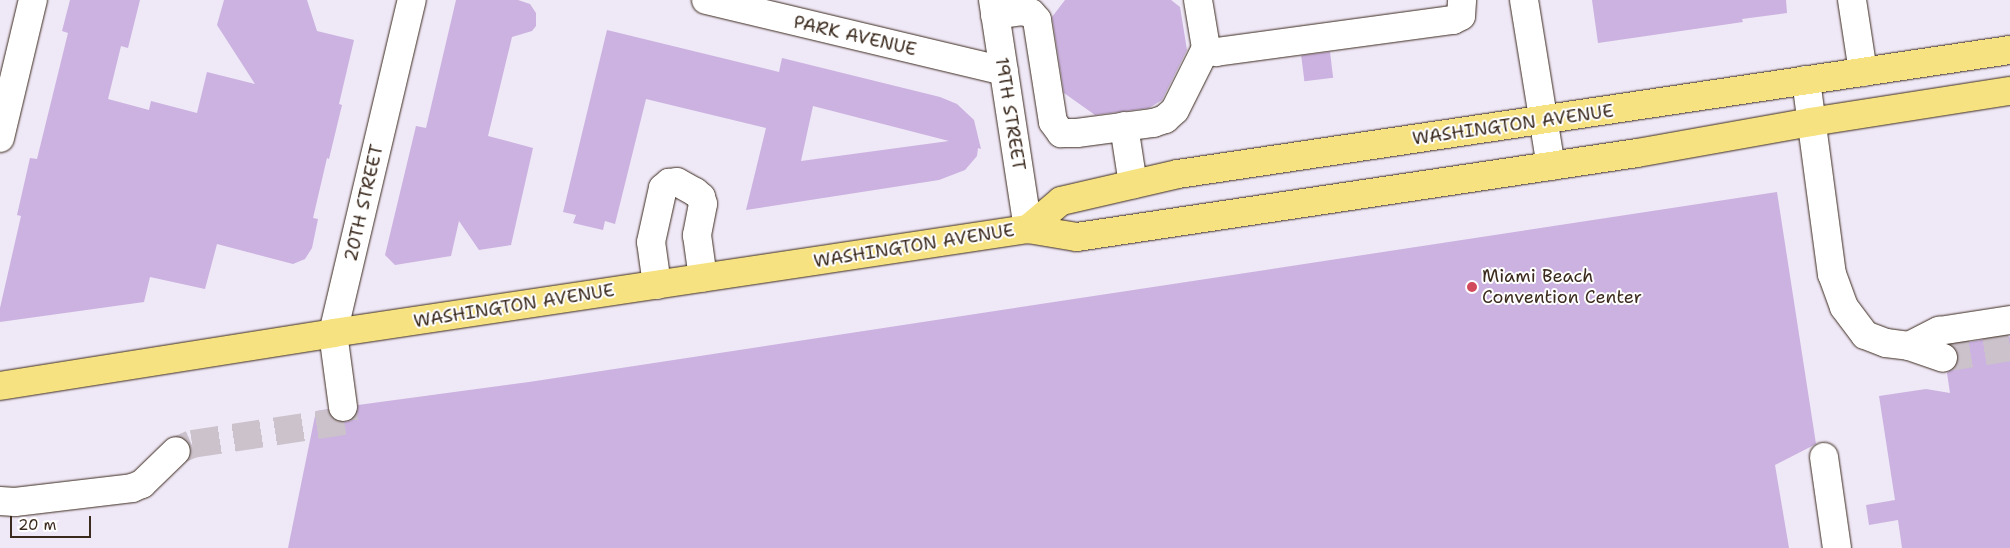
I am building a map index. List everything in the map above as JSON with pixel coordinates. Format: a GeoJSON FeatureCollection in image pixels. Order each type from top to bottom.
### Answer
{"type":"FeatureCollection","features":[{"type":"Feature","properties":{"kind":"main road","name":"WASHINGTON AVENUE"},"geometry":{"type":"LineString","coordinates":[[1028,229],[1061,201],[1178,174],[2010,50]]}},
{"type":"Feature","properties":{"kind":"main road","name":"WASHINGTON AVENUE"},"geometry":{"type":"LineString","coordinates":[[0,386],[332,333],[1028,229],[1077,237],[1637,153],[1811,122],[2010,91]]}},
{"type":"Feature","properties":{"kind":"street"},"geometry":{"type":"LineString","coordinates":[[0,138],[33,0]]}},
{"type":"Feature","properties":{"kind":"street","name":"20TH STREET"},"geometry":{"type":"LineString","coordinates":[[342,407],[332,333],[412,0]]}},
{"type":"Feature","properties":{"kind":"street","name":"PARK AVENUE"},"geometry":{"type":"LineString","coordinates":[[706,0],[1004,71]]}},
{"type":"Feature","properties":{"kind":"street"},"geometry":{"type":"LineString","coordinates":[[994,8],[1022,11],[1039,7],[1037,20],[1053,122],[1062,133],[1077,133],[1165,119],[1175,110],[1206,48],[1198,0]]}},
{"type":"Feature","properties":{"kind":"street"},"geometry":{"type":"LineString","coordinates":[[1206,48],[1216,52],[1453,20],[1461,16],[1462,0]]}},
{"type":"Feature","properties":{"kind":"street"},"geometry":{"type":"LineString","coordinates":[[1524,0],[1542,121],[1551,166]]}},
{"type":"Feature","properties":{"kind":"street"},"geometry":{"type":"LineString","coordinates":[[1852,0],[1862,72]]}},
{"type":"Feature","properties":{"kind":"street","name":"19TH STREET"},"geometry":{"type":"LineString","coordinates":[[994,8],[1028,229]]}},
{"type":"Feature","properties":{"kind":"street"},"geometry":{"type":"LineString","coordinates":[[1806,80],[1832,274],[1844,307],[1865,335],[1886,343],[1909,346],[1943,358]]}},
{"type":"Feature","properties":{"kind":"street"},"geometry":{"type":"LineString","coordinates":[[1124,126],[1133,184]]}},
{"type":"Feature","properties":{"kind":"street"},"geometry":{"type":"LineString","coordinates":[[657,285],[652,242],[663,188],[669,183],[677,182],[701,197],[703,204],[698,235],[703,278]]}},
{"type":"Feature","properties":{"kind":"street"},"geometry":{"type":"LineString","coordinates":[[1909,346],[1939,331],[2010,320]]}},
{"type":"Feature","properties":{"kind":"street"},"geometry":{"type":"LineString","coordinates":[[0,501],[15,502],[132,488],[142,484],[176,451]]}},
{"type":"Feature","properties":{"kind":"street"},"geometry":{"type":"LineString","coordinates":[[1824,457],[1837,548]]}},
{"type":"Feature","properties":{"kind":"building"},"geometry":{"type":"Polygon","coordinates":[[[70,0],[140,0],[128,48],[121,46],[108,99],[149,110],[151,101],[197,113],[207,72],[255,84],[217,25],[224,0],[307,0],[317,31],[354,40],[339,104],[342,105],[313,218],[318,219],[312,248],[305,259],[293,264],[217,244],[205,289],[150,277],[144,302],[0,322],[0,308],[21,216],[17,215],[30,158],[37,159],[68,33],[62,31],[70,0]]]}},
{"type":"Feature","properties":{"kind":"building"},"geometry":{"type":"Polygon","coordinates":[[[456,0],[518,0],[530,4],[536,13],[536,26],[532,31],[512,37],[488,136],[533,148],[511,245],[479,250],[459,221],[451,256],[395,265],[385,255],[416,126],[426,128],[456,0]]]}},
{"type":"Feature","properties":{"kind":"building"},"geometry":{"type":"Polygon","coordinates":[[[1065,0],[1171,0],[1180,7],[1187,50],[1162,100],[1149,108],[1095,115],[1064,93],[1052,17],[1065,0]]]}},
{"type":"Feature","properties":{"kind":"building"},"geometry":{"type":"Polygon","coordinates":[[[1592,0],[1786,0],[1787,13],[1742,19],[1743,22],[1598,43],[1592,0]]]}},
{"type":"Feature","properties":{"kind":"building"},"geometry":{"type":"Polygon","coordinates":[[[607,30],[779,72],[782,58],[940,97],[957,104],[974,120],[981,149],[978,148],[977,156],[965,170],[939,180],[746,210],[766,128],[646,99],[615,224],[605,221],[603,230],[573,223],[576,215],[563,212],[607,30]],[[813,106],[801,161],[949,141],[813,106]]]}},
{"type":"Feature","properties":{"kind":"building"},"geometry":{"type":"Polygon","coordinates":[[[1330,52],[1333,78],[1304,81],[1301,56],[1330,52]]]}},
{"type":"Feature","properties":{"kind":"building","name":"Miami Beach Convention Center"},"geometry":{"type":"Polygon","coordinates":[[[1777,192],[1816,444],[1775,465],[1789,548],[288,548],[316,411],[328,409],[330,416],[337,421],[346,422],[352,420],[357,413],[358,405],[529,382],[1777,192]]]}},
{"type":"Feature","properties":{"kind":"building"},"geometry":{"type":"Polygon","coordinates":[[[2006,336],[2010,337],[2010,548],[1902,548],[1898,520],[1869,525],[1866,505],[1895,500],[1879,396],[1926,389],[1950,393],[1947,373],[1958,364],[1958,356],[1951,345],[2006,336]]]}},
{"type":"Feature","properties":{"kind":"tunnel"},"geometry":{"type":"LineString","coordinates":[[1943,358],[2010,347]]}},
{"type":"Feature","properties":{"kind":"tunnel"},"geometry":{"type":"LineString","coordinates":[[176,451],[192,444],[344,421],[343,407]]}},
{"type":"Feature","properties":{"kind":"place","name":"Miami Beach Convention Center"},"geometry":{"type":"Point","coordinates":[1472,287]}}]}
